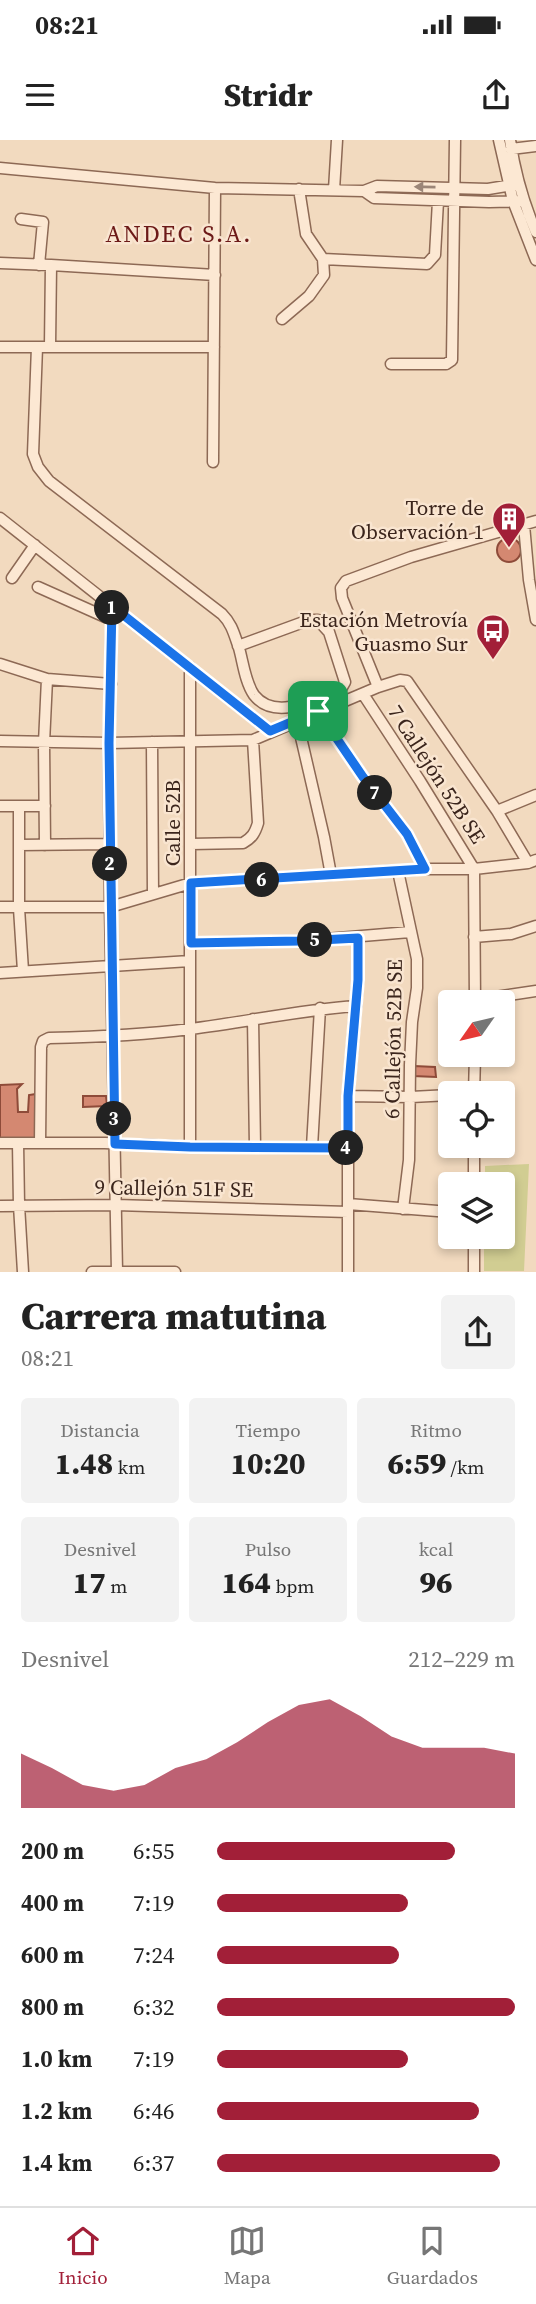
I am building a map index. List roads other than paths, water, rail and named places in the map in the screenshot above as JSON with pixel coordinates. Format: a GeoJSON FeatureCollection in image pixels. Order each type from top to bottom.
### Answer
{"type":"FeatureCollection","features":[{"type":"Feature","properties":{"kind":"street"},"geometry":{"type":"LineString","coordinates":[[334,190],[337,140]]}},
{"type":"Feature","properties":{"kind":"street"},"geometry":{"type":"LineString","coordinates":[[391,364],[446,364],[452,360],[455,140]]}},
{"type":"Feature","properties":{"kind":"street"},"geometry":{"type":"LineString","coordinates":[[499,140],[536,260]]}},
{"type":"Feature","properties":{"kind":"street"},"geometry":{"type":"LineString","coordinates":[[513,185],[510,145],[535,144]]}},
{"type":"Feature","properties":{"kind":"street"},"geometry":{"type":"LineString","coordinates":[[0,168],[215,188],[364,191],[377,186],[488,189],[513,185]]}},
{"type":"Feature","properties":{"kind":"street"},"geometry":{"type":"LineString","coordinates":[[213,462],[215,188]]}},
{"type":"Feature","properties":{"kind":"street"},"geometry":{"type":"LineString","coordinates":[[282,319],[309,296],[324,275],[323,259],[306,234],[299,189]]}},
{"type":"Feature","properties":{"kind":"street"},"geometry":{"type":"LineString","coordinates":[[364,191],[374,198],[518,201]]}},
{"type":"Feature","properties":{"kind":"street"},"geometry":{"type":"LineString","coordinates":[[323,259],[427,264],[435,255],[438,201]]}},
{"type":"Feature","properties":{"kind":"street"},"geometry":{"type":"LineString","coordinates":[[518,201],[536,232]]}},
{"type":"Feature","properties":{"kind":"street"},"geometry":{"type":"LineString","coordinates":[[21,219],[43,222],[39,265]]}},
{"type":"Feature","properties":{"kind":"street"},"geometry":{"type":"LineString","coordinates":[[0,263],[215,275]]}},
{"type":"Feature","properties":{"kind":"street"},"geometry":{"type":"LineString","coordinates":[[50,346],[51,265]]}},
{"type":"Feature","properties":{"kind":"street"},"geometry":{"type":"LineString","coordinates":[[37,346],[33,454],[49,481],[222,614],[231,624],[250,687],[255,696],[265,704],[278,708],[292,707],[341,689],[345,682],[329,632],[318,620],[309,620],[238,646]]}},
{"type":"Feature","properties":{"kind":"street"},"geometry":{"type":"LineString","coordinates":[[0,347],[214,347]]}},
{"type":"Feature","properties":{"kind":"street"},"geometry":{"type":"LineString","coordinates":[[0,518],[270,731]]}},
{"type":"Feature","properties":{"kind":"street"},"geometry":{"type":"LineString","coordinates":[[378,687],[342,598],[341,589],[346,581],[411,557],[536,521]]}},
{"type":"Feature","properties":{"kind":"street"},"geometry":{"type":"LineString","coordinates":[[524,525],[528,580],[536,620]]}},
{"type":"Feature","properties":{"kind":"street"},"geometry":{"type":"LineString","coordinates":[[12,578],[35,545]]}},
{"type":"Feature","properties":{"kind":"street"},"geometry":{"type":"LineString","coordinates":[[38,587],[112,620]]}},
{"type":"Feature","properties":{"kind":"street"},"geometry":{"type":"LineString","coordinates":[[112,606],[110,907],[117,1271]]}},
{"type":"Feature","properties":{"kind":"street"},"geometry":{"type":"LineString","coordinates":[[0,664],[47,678],[111,684]]}},
{"type":"Feature","properties":{"kind":"street","name":"Calle 52B"},"geometry":{"type":"LineString","coordinates":[[190,667],[190,1147]]}},
{"type":"Feature","properties":{"kind":"street"},"geometry":{"type":"LineString","coordinates":[[45,845],[44,743],[47,678]]}},
{"type":"Feature","properties":{"kind":"street"},"geometry":{"type":"LineString","coordinates":[[0,741],[109,743],[253,740],[378,687],[400,680],[407,681],[532,862],[474,869],[425,869],[191,883],[110,907],[0,907]]}},
{"type":"Feature","properties":{"kind":"street","name":"7 Callejón 52B SE"},"geometry":{"type":"LineString","coordinates":[[363,694],[474,869],[475,990]]}},
{"type":"Feature","properties":{"kind":"street"},"geometry":{"type":"LineString","coordinates":[[318,711],[363,777],[407,834],[425,869]]}},
{"type":"Feature","properties":{"kind":"street"},"geometry":{"type":"LineString","coordinates":[[298,720],[331,875]]}},
{"type":"Feature","properties":{"kind":"street"},"geometry":{"type":"LineString","coordinates":[[191,844],[243,844],[256,831],[258,823],[253,740]]}},
{"type":"Feature","properties":{"kind":"street"},"geometry":{"type":"LineString","coordinates":[[152,742],[153,894]]}},
{"type":"Feature","properties":{"kind":"street"},"geometry":{"type":"LineString","coordinates":[[498,811],[536,795]]}},
{"type":"Feature","properties":{"kind":"street"},"geometry":{"type":"LineString","coordinates":[[0,806],[45,806]]}},
{"type":"Feature","properties":{"kind":"street"},"geometry":{"type":"LineString","coordinates":[[19,806],[19,908],[23,971]]}},
{"type":"Feature","properties":{"kind":"street"},"geometry":{"type":"LineString","coordinates":[[19,845],[110,844]]}},
{"type":"Feature","properties":{"kind":"street","name":"6 Callejón 52B SE"},"geometry":{"type":"LineString","coordinates":[[398,871],[417,959],[412,1033],[410,1160],[403,1209]]}},
{"type":"Feature","properties":{"kind":"street"},"geometry":{"type":"LineString","coordinates":[[474,937],[511,934],[536,926]]}},
{"type":"Feature","properties":{"kind":"street"},"geometry":{"type":"LineString","coordinates":[[191,943],[302,941],[410,932]]}},
{"type":"Feature","properties":{"kind":"street"},"geometry":{"type":"LineString","coordinates":[[348,1272],[348,1096],[356,1006],[358,938]]}},
{"type":"Feature","properties":{"kind":"street"},"geometry":{"type":"LineString","coordinates":[[0,973],[190,961]]}},
{"type":"Feature","properties":{"kind":"street"},"geometry":{"type":"LineString","coordinates":[[515,995],[536,991]]}},
{"type":"Feature","properties":{"kind":"street"},"geometry":{"type":"LineString","coordinates":[[40,1143],[41,1047],[43,1041],[49,1038],[113,1036],[189,1029],[356,1006]]}},
{"type":"Feature","properties":{"kind":"street"},"geometry":{"type":"LineString","coordinates":[[312,1147],[320,1009]]}},
{"type":"Feature","properties":{"kind":"street"},"geometry":{"type":"LineString","coordinates":[[253,1019],[255,1147]]}},
{"type":"Feature","properties":{"kind":"street"},"geometry":{"type":"LineString","coordinates":[[348,1096],[438,1096]]}},
{"type":"Feature","properties":{"kind":"street"},"geometry":{"type":"LineString","coordinates":[[0,1143],[348,1148]]}},
{"type":"Feature","properties":{"kind":"street"},"geometry":{"type":"LineString","coordinates":[[18,1143],[23,1272]]}},
{"type":"Feature","properties":{"kind":"street","name":"9 Callejón 51F SE"},"geometry":{"type":"LineString","coordinates":[[0,1206],[116,1205],[438,1211]]}},
{"type":"Feature","properties":{"kind":"street"},"geometry":{"type":"LineString","coordinates":[[474,1249],[474,1272]]}},
{"type":"Feature","properties":{"kind":"street"},"geometry":{"type":"LineString","coordinates":[[92,1272],[175,1272]]}},
{"type":"Feature","properties":{"kind":"place","name":"Torre de Observación 1"},"geometry":{"type":"Point","coordinates":[509,549]}},
{"type":"Feature","properties":{"kind":"place","name":"Estación Metrovía Guasmo Sur"},"geometry":{"type":"Point","coordinates":[493,661]}},
{"type":"Feature","properties":{"kind":"district","name":"ANDEC S.A."},"geometry":{"type":"Point","coordinates":[179,233]}}]}
